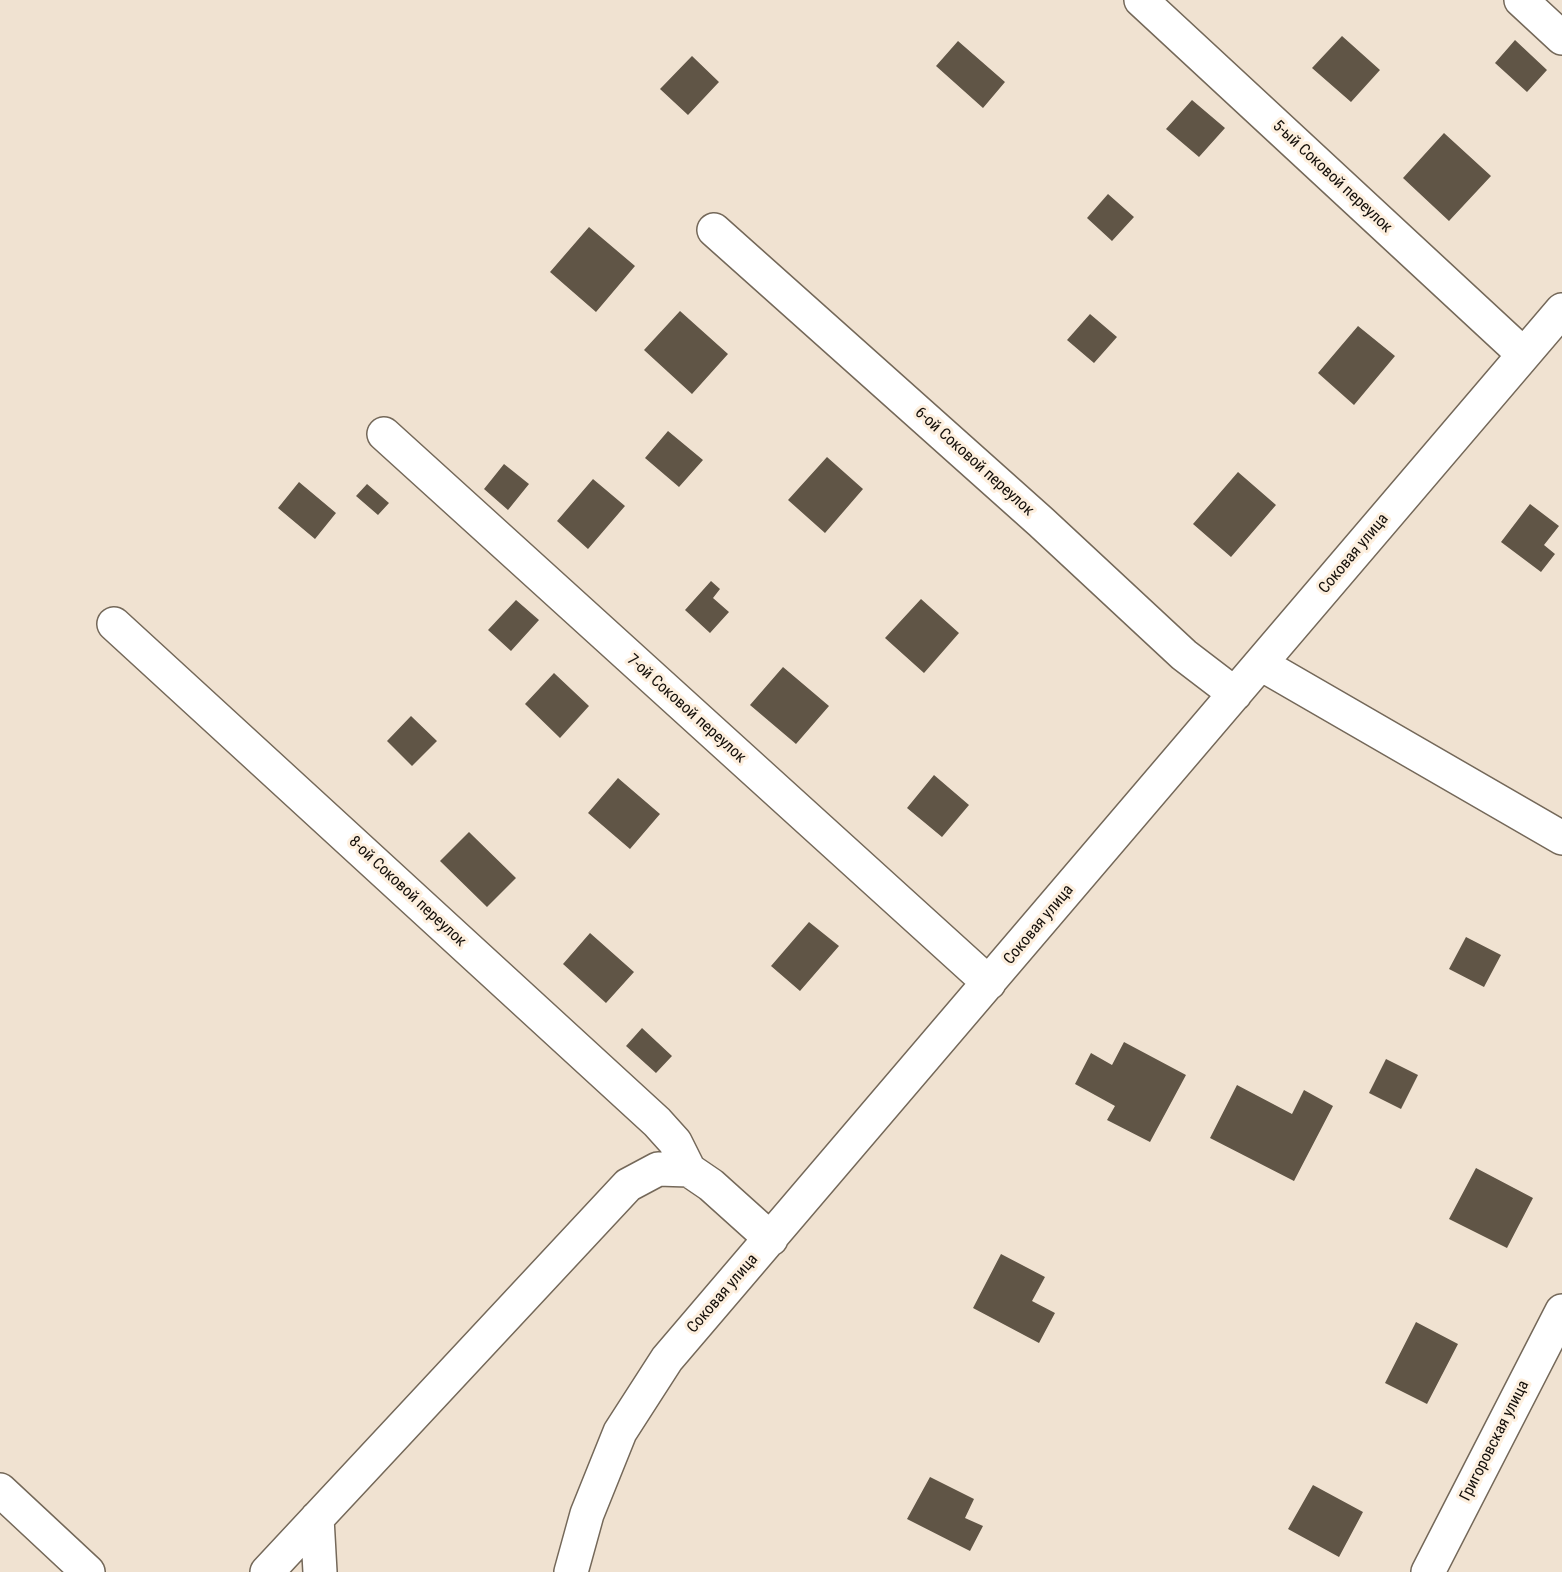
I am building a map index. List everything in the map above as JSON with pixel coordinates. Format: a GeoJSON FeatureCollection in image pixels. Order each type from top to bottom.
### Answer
{"type":"FeatureCollection","features":[{"type":"Feature","properties":{"kind":"street","name":"5-ый Соковой переулок"},"geometry":{"type":"LineString","coordinates":[[1141,0],[1523,354]]}},
{"type":"Feature","properties":{"kind":"street"},"geometry":{"type":"LineString","coordinates":[[1521,0],[1562,38]]}},
{"type":"Feature","properties":{"kind":"street","name":"6-ой Соковой переулок"},"geometry":{"type":"LineString","coordinates":[[714,230],[1041,522],[1184,655],[1235,694]]}},
{"type":"Feature","properties":{"kind":"street","name":"Соковая улица"},"geometry":{"type":"LineString","coordinates":[[572,1572],[587,1514],[620,1432],[667,1359],[1562,310]]}},
{"type":"Feature","properties":{"kind":"street","name":"7-ой Соковой переулок"},"geometry":{"type":"LineString","coordinates":[[384,434],[989,983]]}},
{"type":"Feature","properties":{"kind":"street","name":"8-ой Соковой переулок"},"geometry":{"type":"LineString","coordinates":[[114,624],[657,1122],[675,1142],[689,1170]]}},
{"type":"Feature","properties":{"kind":"street"},"geometry":{"type":"LineString","coordinates":[[1261,664],[1562,838]]}},
{"type":"Feature","properties":{"kind":"street"},"geometry":{"type":"LineString","coordinates":[[267,1572],[628,1185],[658,1169],[689,1170],[711,1185],[771,1239]]}},
{"type":"Feature","properties":{"kind":"street","name":"Григоровская улица"},"geometry":{"type":"LineString","coordinates":[[1428,1572],[1562,1311]]}},
{"type":"Feature","properties":{"kind":"street"},"geometry":{"type":"LineString","coordinates":[[0,1490],[88,1572]]}},
{"type":"Feature","properties":{"kind":"street"},"geometry":{"type":"LineString","coordinates":[[317,1518],[320,1572]]}},
{"type":"Feature","properties":{"kind":"building"},"geometry":{"type":"Polygon","coordinates":[[[1342,36],[1380,70],[1351,102],[1312,68],[1342,36]]]}},
{"type":"Feature","properties":{"kind":"building"},"geometry":{"type":"Polygon","coordinates":[[[1515,40],[1547,70],[1527,92],[1495,63],[1515,40]]]}},
{"type":"Feature","properties":{"kind":"building"},"geometry":{"type":"Polygon","coordinates":[[[958,41],[1005,82],[983,108],[936,66],[958,41]]]}},
{"type":"Feature","properties":{"kind":"building"},"geometry":{"type":"Polygon","coordinates":[[[692,56],[719,82],[688,115],[660,89],[692,56]]]}},
{"type":"Feature","properties":{"kind":"building"},"geometry":{"type":"Polygon","coordinates":[[[1192,100],[1225,128],[1199,157],[1166,129],[1192,100]]]}},
{"type":"Feature","properties":{"kind":"building"},"geometry":{"type":"Polygon","coordinates":[[[1444,133],[1491,176],[1449,221],[1403,178],[1444,133]]]}},
{"type":"Feature","properties":{"kind":"building"},"geometry":{"type":"Polygon","coordinates":[[[1108,194],[1134,217],[1112,241],[1087,218],[1108,194]]]}},
{"type":"Feature","properties":{"kind":"building"},"geometry":{"type":"Polygon","coordinates":[[[589,227],[635,266],[596,312],[550,272],[589,227]]]}},
{"type":"Feature","properties":{"kind":"building"},"geometry":{"type":"Polygon","coordinates":[[[680,311],[728,354],[692,394],[644,350],[680,311]]]}},
{"type":"Feature","properties":{"kind":"building"},"geometry":{"type":"Polygon","coordinates":[[[1090,314],[1117,337],[1094,363],[1067,340],[1090,314]]]}},
{"type":"Feature","properties":{"kind":"building"},"geometry":{"type":"Polygon","coordinates":[[[1358,326],[1395,356],[1354,405],[1318,373],[1358,326]]]}},
{"type":"Feature","properties":{"kind":"building"},"geometry":{"type":"Polygon","coordinates":[[[668,431],[703,460],[679,487],[645,458],[668,431]]]}},
{"type":"Feature","properties":{"kind":"building"},"geometry":{"type":"Polygon","coordinates":[[[827,457],[863,489],[825,533],[788,500],[827,457]]]}},
{"type":"Feature","properties":{"kind":"building"},"geometry":{"type":"Polygon","coordinates":[[[504,464],[529,484],[508,510],[484,489],[504,464]]]}},
{"type":"Feature","properties":{"kind":"building"},"geometry":{"type":"Polygon","coordinates":[[[1238,472],[1276,505],[1231,557],[1193,524],[1238,472]]]}},
{"type":"Feature","properties":{"kind":"building"},"geometry":{"type":"Polygon","coordinates":[[[593,479],[625,506],[588,549],[557,521],[593,479]]]}},
{"type":"Feature","properties":{"kind":"building"},"geometry":{"type":"Polygon","coordinates":[[[299,482],[336,513],[315,539],[278,508],[299,482]]]}},
{"type":"Feature","properties":{"kind":"building"},"geometry":{"type":"Polygon","coordinates":[[[367,484],[389,503],[378,515],[356,496],[367,484]]]}},
{"type":"Feature","properties":{"kind":"building"},"geometry":{"type":"Polygon","coordinates":[[[1530,504],[1559,526],[1544,545],[1555,554],[1541,572],[1501,542],[1530,504]]]}},
{"type":"Feature","properties":{"kind":"building"},"geometry":{"type":"Polygon","coordinates":[[[711,581],[720,589],[713,598],[729,612],[710,633],[685,610],[711,581]]]}},
{"type":"Feature","properties":{"kind":"building"},"geometry":{"type":"Polygon","coordinates":[[[921,599],[959,633],[924,673],[885,638],[921,599]]]}},
{"type":"Feature","properties":{"kind":"building"},"geometry":{"type":"Polygon","coordinates":[[[516,600],[539,620],[511,651],[488,630],[516,600]]]}},
{"type":"Feature","properties":{"kind":"building"},"geometry":{"type":"Polygon","coordinates":[[[783,667],[829,706],[796,744],[750,705],[783,667]]]}},
{"type":"Feature","properties":{"kind":"building"},"geometry":{"type":"Polygon","coordinates":[[[554,673],[589,706],[560,738],[525,704],[554,673]]]}},
{"type":"Feature","properties":{"kind":"building"},"geometry":{"type":"Polygon","coordinates":[[[411,716],[437,741],[412,766],[387,741],[411,716]]]}},
{"type":"Feature","properties":{"kind":"building"},"geometry":{"type":"Polygon","coordinates":[[[934,775],[969,805],[942,837],[907,808],[934,775]]]}},
{"type":"Feature","properties":{"kind":"building"},"geometry":{"type":"Polygon","coordinates":[[[618,778],[660,814],[630,849],[588,813],[618,778]]]}},
{"type":"Feature","properties":{"kind":"building"},"geometry":{"type":"Polygon","coordinates":[[[469,832],[516,878],[487,907],[440,861],[469,832]]]}},
{"type":"Feature","properties":{"kind":"building"},"geometry":{"type":"Polygon","coordinates":[[[809,922],[839,946],[800,991],[771,966],[809,922]]]}},
{"type":"Feature","properties":{"kind":"building"},"geometry":{"type":"Polygon","coordinates":[[[590,933],[634,972],[606,1003],[563,964],[590,933]]]}},
{"type":"Feature","properties":{"kind":"building"},"geometry":{"type":"Polygon","coordinates":[[[1466,937],[1501,955],[1484,987],[1449,969],[1466,937]]]}},
{"type":"Feature","properties":{"kind":"building"},"geometry":{"type":"Polygon","coordinates":[[[642,1028],[672,1056],[656,1073],[626,1046],[642,1028]]]}},
{"type":"Feature","properties":{"kind":"building"},"geometry":{"type":"Polygon","coordinates":[[[1124,1042],[1186,1075],[1150,1142],[1107,1120],[1115,1106],[1075,1084],[1091,1053],[1112,1065],[1124,1042]]]}},
{"type":"Feature","properties":{"kind":"building"},"geometry":{"type":"Polygon","coordinates":[[[1386,1059],[1418,1075],[1401,1109],[1369,1093],[1386,1059]]]}},
{"type":"Feature","properties":{"kind":"building"},"geometry":{"type":"Polygon","coordinates":[[[1237,1085],[1292,1114],[1304,1090],[1333,1106],[1294,1181],[1210,1138],[1237,1085]]]}},
{"type":"Feature","properties":{"kind":"building"},"geometry":{"type":"Polygon","coordinates":[[[1476,1168],[1533,1198],[1507,1248],[1449,1219],[1476,1168]]]}},
{"type":"Feature","properties":{"kind":"building"},"geometry":{"type":"Polygon","coordinates":[[[1001,1254],[1045,1277],[1032,1301],[1055,1313],[1039,1343],[973,1308],[1001,1254]]]}},
{"type":"Feature","properties":{"kind":"building"},"geometry":{"type":"Polygon","coordinates":[[[1416,1322],[1458,1344],[1427,1404],[1385,1383],[1416,1322]]]}},
{"type":"Feature","properties":{"kind":"building"},"geometry":{"type":"Polygon","coordinates":[[[930,1477],[974,1499],[965,1518],[983,1526],[970,1551],[907,1519],[930,1477]]]}},
{"type":"Feature","properties":{"kind":"building"},"geometry":{"type":"Polygon","coordinates":[[[1313,1485],[1363,1512],[1339,1557],[1288,1529],[1313,1485]]]}}]}
